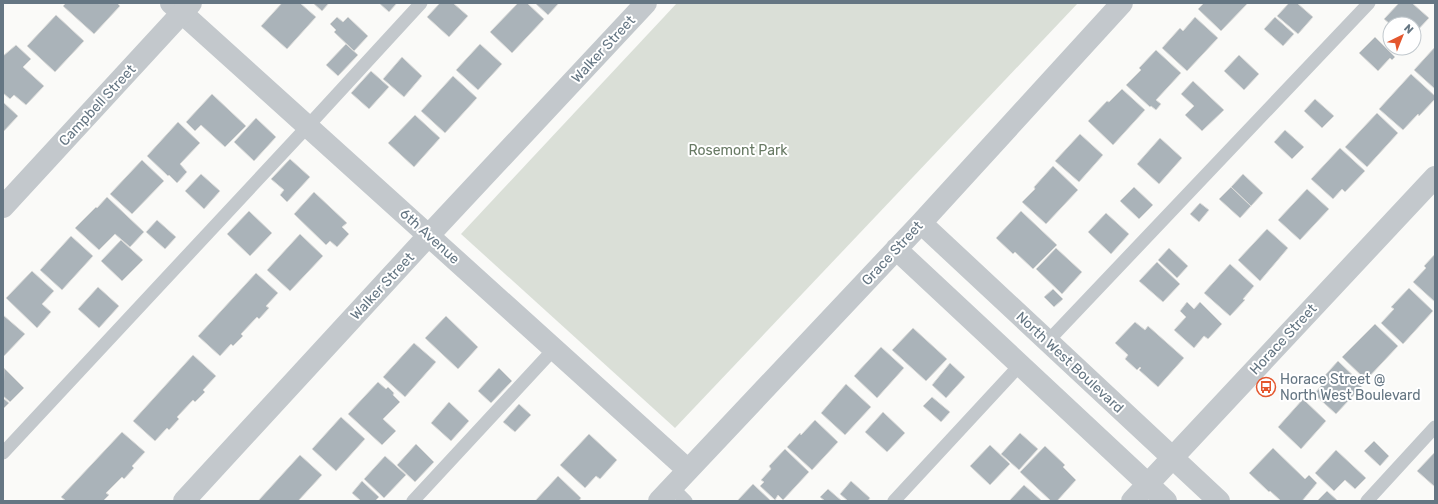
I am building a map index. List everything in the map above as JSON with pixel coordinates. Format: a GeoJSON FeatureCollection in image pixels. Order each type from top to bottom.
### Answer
{"type":"FeatureCollection","features":[{"type":"Feature","properties":{"kind":"street","name":"Walker Street"},"geometry":{"type":"LineString","coordinates":[[184,501],[429,235],[646,3]]}},
{"type":"Feature","properties":{"kind":"street","name":"Grace Street"},"geometry":{"type":"LineString","coordinates":[[672,496],[688,470],[896,249],[1122,3]]}},
{"type":"Feature","properties":{"kind":"street","name":"6th Avenue"},"geometry":{"type":"LineString","coordinates":[[181,6],[307,127],[429,235],[688,470]]}},
{"type":"Feature","properties":{"kind":"street","name":"Campbell Street"},"geometry":{"type":"LineString","coordinates":[[3,207],[181,6]]}},
{"type":"Feature","properties":{"kind":"street","name":"Horace Street"},"geometry":{"type":"LineString","coordinates":[[1132,501],[1435,177]]}},
{"type":"Feature","properties":{"kind":"street","name":"North West Boulevard"},"geometry":{"type":"LineString","coordinates":[[921,222],[1219,501]]}},
{"type":"Feature","properties":{"kind":"street"},"geometry":{"type":"LineString","coordinates":[[896,249],[1166,501]]}},
{"type":"Feature","properties":{"kind":"lane"},"geometry":{"type":"LineString","coordinates":[[3,454],[421,3]]}},
{"type":"Feature","properties":{"kind":"lane"},"geometry":{"type":"LineString","coordinates":[[1048,341],[1369,3]]}},
{"type":"Feature","properties":{"kind":"lane"},"geometry":{"type":"LineString","coordinates":[[413,501],[554,349]]}},
{"type":"Feature","properties":{"kind":"lane"},"geometry":{"type":"LineString","coordinates":[[894,501],[1020,365]]}},
{"type":"Feature","properties":{"kind":"lane"},"geometry":{"type":"LineString","coordinates":[[1366,501],[1435,427]]}},
{"type":"Feature","properties":{"kind":"green space","name":"Rosemont Park"},"geometry":{"type":"Polygon","coordinates":[[[677,3],[1078,3],[675,428],[461,234],[677,3]]]}},
{"type":"Feature","properties":{"kind":"building"},"geometry":{"type":"Polygon","coordinates":[[[66,3],[117,3],[120,6],[94,34],[63,6],[66,3]]]}},
{"type":"Feature","properties":{"kind":"building"},"geometry":{"type":"Polygon","coordinates":[[[282,3],[300,3],[316,17],[287,49],[261,26],[282,3]]]}},
{"type":"Feature","properties":{"kind":"building"},"geometry":{"type":"Polygon","coordinates":[[[313,3],[329,3],[322,11],[313,3]]]}},
{"type":"Feature","properties":{"kind":"building"},"geometry":{"type":"Polygon","coordinates":[[[379,3],[397,3],[389,12],[379,3]]]}},
{"type":"Feature","properties":{"kind":"building"},"geometry":{"type":"Polygon","coordinates":[[[440,3],[453,3],[468,16],[449,37],[427,17],[440,3]]]}},
{"type":"Feature","properties":{"kind":"building"},"geometry":{"type":"Polygon","coordinates":[[[518,3],[527,3],[544,19],[512,53],[490,32],[518,3]]]}},
{"type":"Feature","properties":{"kind":"building"},"geometry":{"type":"Polygon","coordinates":[[[535,3],[559,3],[548,15],[535,3]]]}},
{"type":"Feature","properties":{"kind":"building"},"geometry":{"type":"Polygon","coordinates":[[[1204,3],[1248,3],[1221,31],[1198,9],[1204,3]]]}},
{"type":"Feature","properties":{"kind":"building"},"geometry":{"type":"Polygon","coordinates":[[[1289,3],[1297,3],[1313,17],[1298,34],[1277,16],[1289,3]]]}},
{"type":"Feature","properties":{"kind":"building"},"geometry":{"type":"Polygon","coordinates":[[[1399,3],[1412,3],[1429,18],[1422,25],[1422,16],[1387,16],[1399,3]]]}},
{"type":"Feature","properties":{"kind":"building"},"geometry":{"type":"Polygon","coordinates":[[[56,15],[84,41],[55,72],[27,46],[56,15]]]}},
{"type":"Feature","properties":{"kind":"building"},"geometry":{"type":"Polygon","coordinates":[[[337,17],[343,22],[348,17],[368,36],[354,51],[334,32],[336,30],[330,24],[337,17]]]}},
{"type":"Feature","properties":{"kind":"building"},"geometry":{"type":"Polygon","coordinates":[[[1195,17],[1218,38],[1187,71],[1162,48],[1180,28],[1183,31],[1195,17]]]}},
{"type":"Feature","properties":{"kind":"building"},"geometry":{"type":"Polygon","coordinates":[[[1275,17],[1294,34],[1283,46],[1264,29],[1275,17]]]}},
{"type":"Feature","properties":{"kind":"building"},"geometry":{"type":"Polygon","coordinates":[[[1375,37],[1382,44],[1382,56],[1395,57],[1392,60],[1390,58],[1378,71],[1359,53],[1375,37]]]}},
{"type":"Feature","properties":{"kind":"building"},"geometry":{"type":"Polygon","coordinates":[[[346,44],[358,55],[338,76],[326,65],[346,44]]]}},
{"type":"Feature","properties":{"kind":"building"},"geometry":{"type":"Polygon","coordinates":[[[480,44],[502,64],[478,90],[456,70],[480,44]]]}},
{"type":"Feature","properties":{"kind":"building"},"geometry":{"type":"Polygon","coordinates":[[[16,45],[31,59],[23,67],[44,86],[26,105],[14,95],[10,99],[3,93],[3,56],[16,45]]]}},
{"type":"Feature","properties":{"kind":"building"},"geometry":{"type":"Polygon","coordinates":[[[1435,47],[1435,89],[1414,70],[1435,47]]]}},
{"type":"Feature","properties":{"kind":"building"},"geometry":{"type":"Polygon","coordinates":[[[1156,50],[1181,73],[1156,100],[1161,104],[1156,110],[1151,106],[1150,107],[1126,85],[1141,70],[1139,68],[1156,50]]]}},
{"type":"Feature","properties":{"kind":"building"},"geometry":{"type":"Polygon","coordinates":[[[1239,55],[1259,74],[1244,90],[1224,71],[1239,55]]]}},
{"type":"Feature","properties":{"kind":"building"},"geometry":{"type":"Polygon","coordinates":[[[402,57],[422,76],[404,97],[383,79],[402,57]]]}},
{"type":"Feature","properties":{"kind":"building"},"geometry":{"type":"Polygon","coordinates":[[[371,71],[389,87],[369,109],[351,93],[371,71]]]}},
{"type":"Feature","properties":{"kind":"building"},"geometry":{"type":"Polygon","coordinates":[[[1411,74],[1435,96],[1435,99],[1403,130],[1379,109],[1411,74]]]}},
{"type":"Feature","properties":{"kind":"building"},"geometry":{"type":"Polygon","coordinates":[[[453,76],[477,98],[445,133],[421,111],[453,76]]]}},
{"type":"Feature","properties":{"kind":"building"},"geometry":{"type":"Polygon","coordinates":[[[1193,81],[1224,110],[1202,131],[1185,115],[1194,106],[1181,94],[1193,81]]]}},
{"type":"Feature","properties":{"kind":"building"},"geometry":{"type":"Polygon","coordinates":[[[1122,89],[1145,110],[1113,145],[1088,121],[1107,101],[1109,102],[1122,89]]]}},
{"type":"Feature","properties":{"kind":"building"},"geometry":{"type":"Polygon","coordinates":[[[212,94],[246,126],[225,147],[201,125],[195,131],[186,122],[212,94]]]}},
{"type":"Feature","properties":{"kind":"building"},"geometry":{"type":"Polygon","coordinates":[[[1315,99],[1334,116],[1322,128],[1304,111],[1315,99]]]}},
{"type":"Feature","properties":{"kind":"building"},"geometry":{"type":"Polygon","coordinates":[[[3,102],[18,116],[3,132],[3,102]]]}},
{"type":"Feature","properties":{"kind":"building"},"geometry":{"type":"Polygon","coordinates":[[[1377,113],[1398,133],[1367,167],[1345,147],[1377,113]]]}},
{"type":"Feature","properties":{"kind":"building"},"geometry":{"type":"Polygon","coordinates":[[[415,115],[440,138],[414,167],[388,143],[415,115]]]}},
{"type":"Feature","properties":{"kind":"building"},"geometry":{"type":"Polygon","coordinates":[[[256,118],[276,137],[254,161],[234,142],[256,118]]]}},
{"type":"Feature","properties":{"kind":"building"},"geometry":{"type":"Polygon","coordinates":[[[178,122],[200,143],[180,164],[187,172],[177,183],[147,156],[178,122]]]}},
{"type":"Feature","properties":{"kind":"building"},"geometry":{"type":"Polygon","coordinates":[[[1285,130],[1304,147],[1292,159],[1274,142],[1285,130]]]}},
{"type":"Feature","properties":{"kind":"building"},"geometry":{"type":"Polygon","coordinates":[[[1080,134],[1103,155],[1079,182],[1055,161],[1080,134]]]}},
{"type":"Feature","properties":{"kind":"building"},"geometry":{"type":"Polygon","coordinates":[[[1160,138],[1182,158],[1159,184],[1137,164],[1160,138]]]}},
{"type":"Feature","properties":{"kind":"building"},"geometry":{"type":"Polygon","coordinates":[[[1340,148],[1365,171],[1345,192],[1342,189],[1333,199],[1311,179],[1340,148]]]}},
{"type":"Feature","properties":{"kind":"building"},"geometry":{"type":"Polygon","coordinates":[[[290,159],[310,177],[287,202],[280,195],[284,190],[271,179],[290,159]]]}},
{"type":"Feature","properties":{"kind":"building"},"geometry":{"type":"Polygon","coordinates":[[[142,160],[164,181],[132,214],[110,194],[142,160]]]}},
{"type":"Feature","properties":{"kind":"building"},"geometry":{"type":"Polygon","coordinates":[[[1053,166],[1078,190],[1046,224],[1022,202],[1035,189],[1034,187],[1053,166]]]}},
{"type":"Feature","properties":{"kind":"building"},"geometry":{"type":"Polygon","coordinates":[[[201,174],[220,191],[204,209],[185,191],[201,174]]]}},
{"type":"Feature","properties":{"kind":"building"},"geometry":{"type":"Polygon","coordinates":[[[1243,174],[1263,193],[1251,206],[1231,187],[1243,174]]]}},
{"type":"Feature","properties":{"kind":"building"},"geometry":{"type":"Polygon","coordinates":[[[1134,187],[1153,205],[1139,219],[1120,201],[1134,187]]]}},
{"type":"Feature","properties":{"kind":"building"},"geometry":{"type":"Polygon","coordinates":[[[1231,187],[1251,206],[1240,218],[1219,199],[1231,187]]]}},
{"type":"Feature","properties":{"kind":"building"},"geometry":{"type":"Polygon","coordinates":[[[1307,189],[1329,209],[1300,240],[1278,220],[1307,189]]]}},
{"type":"Feature","properties":{"kind":"building"},"geometry":{"type":"Polygon","coordinates":[[[314,192],[347,223],[342,227],[349,234],[337,247],[330,241],[326,245],[294,214],[314,192]]]}},
{"type":"Feature","properties":{"kind":"building"},"geometry":{"type":"Polygon","coordinates":[[[107,197],[144,232],[130,247],[115,234],[99,250],[75,228],[107,197]]]}},
{"type":"Feature","properties":{"kind":"building"},"geometry":{"type":"Polygon","coordinates":[[[1200,203],[1209,210],[1199,222],[1190,214],[1200,203]]]}},
{"type":"Feature","properties":{"kind":"building"},"geometry":{"type":"Polygon","coordinates":[[[249,211],[272,233],[250,256],[227,234],[249,211]]]}},
{"type":"Feature","properties":{"kind":"building"},"geometry":{"type":"Polygon","coordinates":[[[1021,211],[1057,245],[1033,269],[1015,252],[1013,254],[996,238],[1021,211]]]}},
{"type":"Feature","properties":{"kind":"building"},"geometry":{"type":"Polygon","coordinates":[[[1106,213],[1129,234],[1111,254],[1088,232],[1106,213]]]}},
{"type":"Feature","properties":{"kind":"building"},"geometry":{"type":"Polygon","coordinates":[[[157,220],[176,237],[165,249],[146,232],[157,220]]]}},
{"type":"Feature","properties":{"kind":"building"},"geometry":{"type":"Polygon","coordinates":[[[1267,229],[1288,248],[1260,281],[1238,260],[1267,229]]]}},
{"type":"Feature","properties":{"kind":"building"},"geometry":{"type":"Polygon","coordinates":[[[300,234],[323,256],[290,291],[267,270],[300,234]]]}},
{"type":"Feature","properties":{"kind":"building"},"geometry":{"type":"Polygon","coordinates":[[[71,236],[93,256],[62,290],[40,270],[71,236]]]}},
{"type":"Feature","properties":{"kind":"building"},"geometry":{"type":"Polygon","coordinates":[[[121,240],[143,260],[122,281],[101,261],[121,240]]]}},
{"type":"Feature","properties":{"kind":"building"},"geometry":{"type":"Polygon","coordinates":[[[1056,248],[1082,272],[1062,294],[1036,269],[1056,248]]]}},
{"type":"Feature","properties":{"kind":"building"},"geometry":{"type":"Polygon","coordinates":[[[1169,248],[1188,266],[1177,278],[1158,260],[1169,248]]]}},
{"type":"Feature","properties":{"kind":"building"},"geometry":{"type":"Polygon","coordinates":[[[1435,254],[1435,302],[1413,282],[1426,268],[1424,266],[1435,254]]]}},
{"type":"Feature","properties":{"kind":"building"},"geometry":{"type":"Polygon","coordinates":[[[1157,262],[1180,284],[1163,302],[1139,281],[1157,262]]]}},
{"type":"Feature","properties":{"kind":"building"},"geometry":{"type":"Polygon","coordinates":[[[1230,264],[1254,286],[1243,299],[1245,300],[1230,316],[1204,293],[1230,264]]]}},
{"type":"Feature","properties":{"kind":"building"},"geometry":{"type":"Polygon","coordinates":[[[32,271],[54,291],[42,304],[51,312],[37,328],[6,298],[32,271]]]}},
{"type":"Feature","properties":{"kind":"building"},"geometry":{"type":"Polygon","coordinates":[[[256,273],[278,293],[266,306],[269,308],[259,319],[257,317],[241,334],[243,336],[233,346],[231,344],[220,356],[198,336],[256,273]]]}},
{"type":"Feature","properties":{"kind":"building"},"geometry":{"type":"Polygon","coordinates":[[[98,287],[119,306],[99,328],[78,309],[98,287]]]}},
{"type":"Feature","properties":{"kind":"building"},"geometry":{"type":"Polygon","coordinates":[[[1409,288],[1433,311],[1403,344],[1381,323],[1394,309],[1391,307],[1409,288]]]}},
{"type":"Feature","properties":{"kind":"building"},"geometry":{"type":"Polygon","coordinates":[[[1053,289],[1063,299],[1054,307],[1044,297],[1053,289]]]}},
{"type":"Feature","properties":{"kind":"building"},"geometry":{"type":"Polygon","coordinates":[[[1187,302],[1194,309],[1200,302],[1222,324],[1208,339],[1204,336],[1194,348],[1174,330],[1186,317],[1180,311],[1187,302]]]}},
{"type":"Feature","properties":{"kind":"building"},"geometry":{"type":"Polygon","coordinates":[[[3,315],[25,334],[3,357],[3,315]]]}},
{"type":"Feature","properties":{"kind":"building"},"geometry":{"type":"Polygon","coordinates":[[[446,316],[478,347],[458,369],[425,338],[446,316]]]}},
{"type":"Feature","properties":{"kind":"building"},"geometry":{"type":"Polygon","coordinates":[[[1135,322],[1145,330],[1148,326],[1184,358],[1158,387],[1139,370],[1141,368],[1140,367],[1137,370],[1125,359],[1128,355],[1115,343],[1135,322]]]}},
{"type":"Feature","properties":{"kind":"building"},"geometry":{"type":"Polygon","coordinates":[[[1375,324],[1398,346],[1366,380],[1342,357],[1375,324]]]}},
{"type":"Feature","properties":{"kind":"building"},"geometry":{"type":"Polygon","coordinates":[[[913,328],[947,359],[926,381],[892,350],[913,328]]]}},
{"type":"Feature","properties":{"kind":"building"},"geometry":{"type":"Polygon","coordinates":[[[414,343],[436,362],[405,397],[383,377],[414,343]]]}},
{"type":"Feature","properties":{"kind":"building"},"geometry":{"type":"Polygon","coordinates":[[[881,347],[904,368],[877,398],[854,376],[881,347]]]}},
{"type":"Feature","properties":{"kind":"building"},"geometry":{"type":"Polygon","coordinates":[[[193,355],[216,376],[203,390],[205,392],[195,402],[193,400],[177,417],[179,419],[169,430],[167,428],[155,441],[133,421],[193,355]]]}},
{"type":"Feature","properties":{"kind":"building"},"geometry":{"type":"Polygon","coordinates":[[[1338,361],[1363,385],[1336,414],[1314,394],[1322,385],[1319,382],[1338,361]]]}},
{"type":"Feature","properties":{"kind":"building"},"geometry":{"type":"Polygon","coordinates":[[[950,363],[965,377],[946,398],[932,385],[950,363]]]}},
{"type":"Feature","properties":{"kind":"building"},"geometry":{"type":"Polygon","coordinates":[[[4,368],[24,388],[10,402],[3,396],[4,368]]]}},
{"type":"Feature","properties":{"kind":"building"},"geometry":{"type":"Polygon","coordinates":[[[499,368],[512,381],[491,403],[478,391],[499,368]]]}},
{"type":"Feature","properties":{"kind":"building"},"geometry":{"type":"Polygon","coordinates":[[[378,382],[386,389],[388,387],[400,402],[383,419],[396,431],[382,445],[348,414],[378,382]]]}},
{"type":"Feature","properties":{"kind":"building"},"geometry":{"type":"Polygon","coordinates":[[[846,384],[871,407],[845,435],[821,413],[846,384]]]}},
{"type":"Feature","properties":{"kind":"building"},"geometry":{"type":"Polygon","coordinates":[[[932,397],[950,412],[941,422],[923,406],[932,397]]]}},
{"type":"Feature","properties":{"kind":"building"},"geometry":{"type":"Polygon","coordinates":[[[3,398],[9,403],[3,409],[3,398]]]}},
{"type":"Feature","properties":{"kind":"building"},"geometry":{"type":"Polygon","coordinates":[[[1303,399],[1326,421],[1301,449],[1278,427],[1303,399]]]}},
{"type":"Feature","properties":{"kind":"building"},"geometry":{"type":"Polygon","coordinates":[[[449,402],[469,421],[451,441],[431,423],[449,402]]]}},
{"type":"Feature","properties":{"kind":"building"},"geometry":{"type":"Polygon","coordinates":[[[519,404],[531,415],[515,432],[503,422],[519,404]]]}},
{"type":"Feature","properties":{"kind":"building"},"geometry":{"type":"Polygon","coordinates":[[[883,412],[905,433],[887,452],[865,432],[883,412]]]}},
{"type":"Feature","properties":{"kind":"building"},"geometry":{"type":"Polygon","coordinates":[[[341,417],[365,439],[336,471],[312,449],[341,417]]]}},
{"type":"Feature","properties":{"kind":"building"},"geometry":{"type":"Polygon","coordinates":[[[815,420],[838,442],[812,470],[787,447],[815,420]]]}},
{"type":"Feature","properties":{"kind":"building"},"geometry":{"type":"Polygon","coordinates":[[[122,432],[145,452],[132,466],[134,468],[124,479],[122,477],[106,493],[109,495],[103,501],[66,501],[61,497],[122,432]]]}},
{"type":"Feature","properties":{"kind":"building"},"geometry":{"type":"Polygon","coordinates":[[[1020,433],[1038,449],[1019,470],[1001,454],[1020,433]]]}},
{"type":"Feature","properties":{"kind":"building"},"geometry":{"type":"Polygon","coordinates":[[[589,434],[617,460],[600,479],[596,476],[585,488],[560,465],[589,434]]]}},
{"type":"Feature","properties":{"kind":"building"},"geometry":{"type":"Polygon","coordinates":[[[1374,441],[1389,456],[1380,466],[1364,451],[1374,441]]]}},
{"type":"Feature","properties":{"kind":"building"},"geometry":{"type":"Polygon","coordinates":[[[416,444],[434,462],[415,482],[397,465],[416,444]]]}},
{"type":"Feature","properties":{"kind":"building"},"geometry":{"type":"Polygon","coordinates":[[[990,445],[1010,464],[990,485],[970,466],[990,445]]]}},
{"type":"Feature","properties":{"kind":"building"},"geometry":{"type":"Polygon","coordinates":[[[1045,446],[1065,465],[1063,467],[1076,480],[1057,501],[1051,501],[1020,472],[1045,446]]]}},
{"type":"Feature","properties":{"kind":"building"},"geometry":{"type":"Polygon","coordinates":[[[1273,448],[1305,479],[1309,475],[1317,483],[1302,501],[1281,501],[1249,473],[1273,448]]]}},
{"type":"Feature","properties":{"kind":"building"},"geometry":{"type":"Polygon","coordinates":[[[785,449],[809,472],[783,500],[778,495],[775,500],[760,486],[764,482],[761,480],[771,469],[769,466],[785,449]]]}},
{"type":"Feature","properties":{"kind":"building"},"geometry":{"type":"Polygon","coordinates":[[[1336,450],[1366,478],[1355,489],[1345,480],[1334,491],[1315,473],[1336,450]]]}},
{"type":"Feature","properties":{"kind":"building"},"geometry":{"type":"Polygon","coordinates":[[[1435,452],[1435,487],[1417,471],[1435,452]]]}},
{"type":"Feature","properties":{"kind":"building"},"geometry":{"type":"Polygon","coordinates":[[[300,455],[322,475],[298,501],[258,501],[300,455]]]}},
{"type":"Feature","properties":{"kind":"building"},"geometry":{"type":"Polygon","coordinates":[[[385,456],[406,475],[384,498],[364,479],[385,456]]]}},
{"type":"Feature","properties":{"kind":"building"},"geometry":{"type":"Polygon","coordinates":[[[558,476],[581,498],[579,501],[535,501],[558,476]]]}},
{"type":"Feature","properties":{"kind":"building"},"geometry":{"type":"Polygon","coordinates":[[[362,481],[379,497],[375,501],[361,501],[352,493],[362,481]]]}},
{"type":"Feature","properties":{"kind":"building"},"geometry":{"type":"Polygon","coordinates":[[[851,481],[870,498],[868,501],[848,501],[840,494],[851,481]]]}},
{"type":"Feature","properties":{"kind":"building"},"geometry":{"type":"Polygon","coordinates":[[[753,484],[771,501],[737,501],[753,484]]]}},
{"type":"Feature","properties":{"kind":"building"},"geometry":{"type":"Polygon","coordinates":[[[1024,485],[1042,501],[1009,501],[1024,485]]]}},
{"type":"Feature","properties":{"kind":"building"},"geometry":{"type":"Polygon","coordinates":[[[828,489],[842,501],[825,501],[820,497],[828,489]]]}},
{"type":"Feature","properties":{"kind":"building"},"geometry":{"type":"Polygon","coordinates":[[[1327,491],[1338,501],[1317,501],[1327,491]]]}},
{"type":"Feature","properties":{"kind":"place","name":"Horace Street @ North West Boulevard"},"geometry":{"type":"Point","coordinates":[1266,387]}}]}
